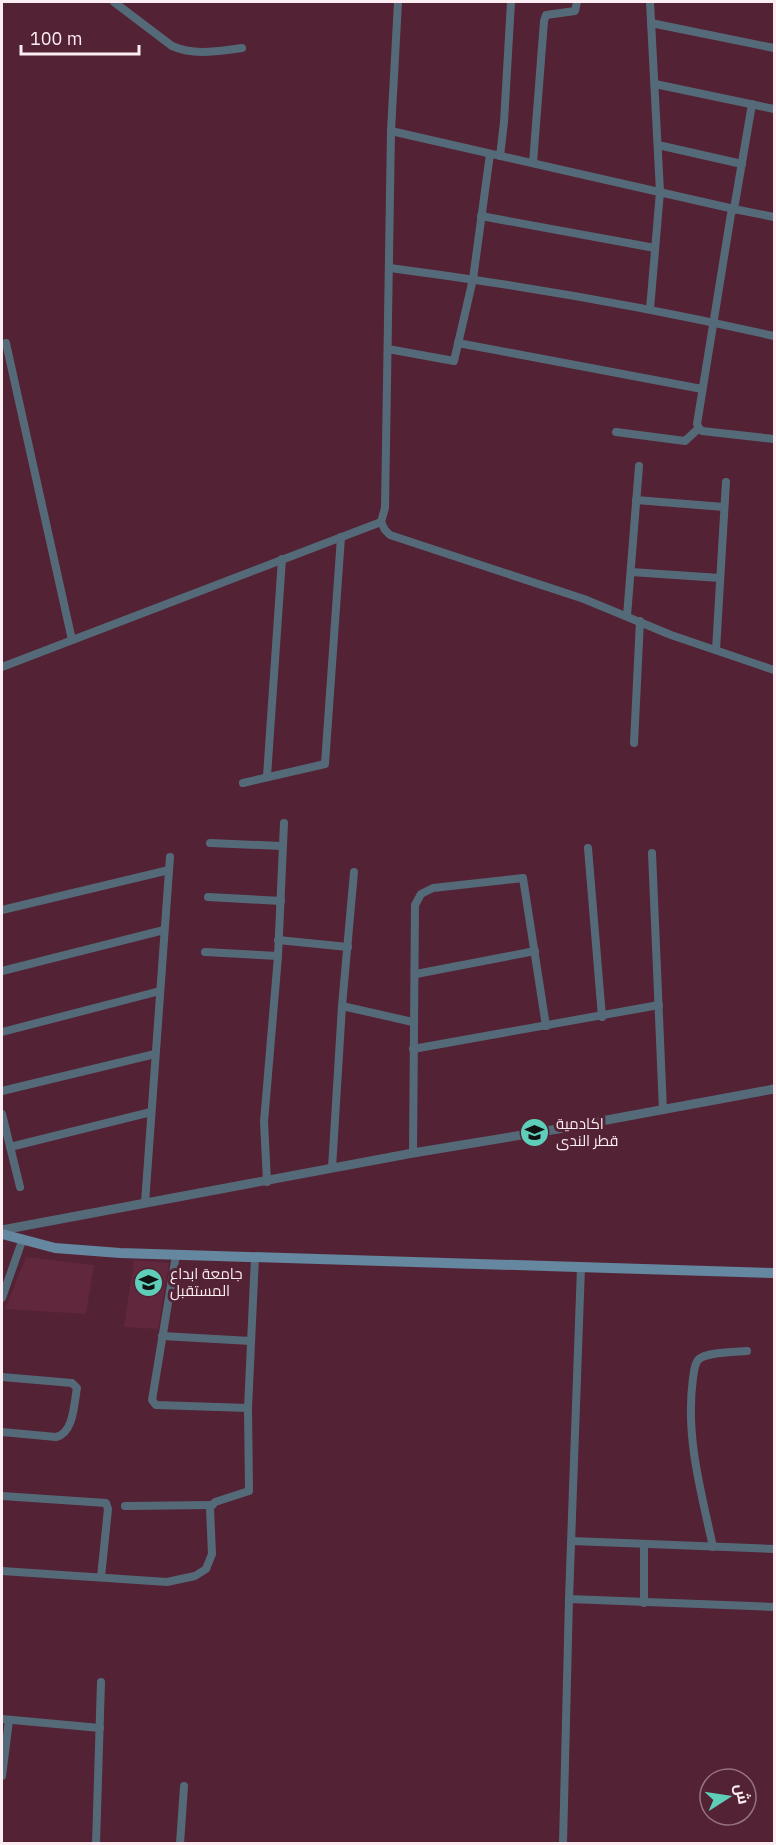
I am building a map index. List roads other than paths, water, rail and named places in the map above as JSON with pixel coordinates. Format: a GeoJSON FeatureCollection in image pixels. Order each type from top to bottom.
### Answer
{"type":"FeatureCollection","features":[{"type":"Feature","properties":{"kind":"main road"},"geometry":{"type":"LineString","coordinates":[[2,1232],[22,1241],[70,1250],[774,1273]]}},
{"type":"Feature","properties":{"kind":"street"},"geometry":{"type":"LineString","coordinates":[[114,2],[172,46],[182,50],[195,53],[242,48]]}},
{"type":"Feature","properties":{"kind":"street"},"geometry":{"type":"LineString","coordinates":[[398,2],[391,131],[385,508],[381,522],[385,530],[390,535],[540,584],[671,635],[774,670]]}},
{"type":"Feature","properties":{"kind":"street"},"geometry":{"type":"LineString","coordinates":[[500,156],[512,2]]}},
{"type":"Feature","properties":{"kind":"street"},"geometry":{"type":"LineString","coordinates":[[533,163],[544,21],[546,15],[551,13],[575,11],[577,2]]}},
{"type":"Feature","properties":{"kind":"street"},"geometry":{"type":"LineString","coordinates":[[650,2],[660,192],[650,309]]}},
{"type":"Feature","properties":{"kind":"street"},"geometry":{"type":"LineString","coordinates":[[651,23],[774,48]]}},
{"type":"Feature","properties":{"kind":"street"},"geometry":{"type":"LineString","coordinates":[[655,84],[774,109]]}},
{"type":"Feature","properties":{"kind":"street"},"geometry":{"type":"LineString","coordinates":[[752,105],[734,208],[731,214],[697,424],[702,431],[774,439]]}},
{"type":"Feature","properties":{"kind":"street"},"geometry":{"type":"LineString","coordinates":[[391,131],[774,217]]}},
{"type":"Feature","properties":{"kind":"street"},"geometry":{"type":"LineString","coordinates":[[658,145],[742,164]]}},
{"type":"Feature","properties":{"kind":"street"},"geometry":{"type":"LineString","coordinates":[[388,349],[452,362],[454,359],[473,279],[490,154]]}},
{"type":"Feature","properties":{"kind":"street"},"geometry":{"type":"LineString","coordinates":[[482,216],[655,248]]}},
{"type":"Feature","properties":{"kind":"street"},"geometry":{"type":"LineString","coordinates":[[390,268],[543,289],[774,336]]}},
{"type":"Feature","properties":{"kind":"street"},"geometry":{"type":"LineString","coordinates":[[6,343],[72,640]]}},
{"type":"Feature","properties":{"kind":"street"},"geometry":{"type":"LineString","coordinates":[[458,343],[702,389]]}},
{"type":"Feature","properties":{"kind":"street"},"geometry":{"type":"LineString","coordinates":[[616,432],[685,441],[699,429]]}},
{"type":"Feature","properties":{"kind":"street"},"geometry":{"type":"LineString","coordinates":[[627,616],[639,466]]}},
{"type":"Feature","properties":{"kind":"street"},"geometry":{"type":"LineString","coordinates":[[716,650],[726,482]]}},
{"type":"Feature","properties":{"kind":"street"},"geometry":{"type":"LineString","coordinates":[[636,500],[724,507]]}},
{"type":"Feature","properties":{"kind":"street"},"geometry":{"type":"LineString","coordinates":[[2,667],[381,522]]}},
{"type":"Feature","properties":{"kind":"street"},"geometry":{"type":"LineString","coordinates":[[243,783],[322,766],[326,760],[341,537]]}},
{"type":"Feature","properties":{"kind":"street"},"geometry":{"type":"LineString","coordinates":[[267,776],[282,559]]}},
{"type":"Feature","properties":{"kind":"street"},"geometry":{"type":"LineString","coordinates":[[631,572],[720,578]]}},
{"type":"Feature","properties":{"kind":"street"},"geometry":{"type":"LineString","coordinates":[[634,743],[640,621]]}},
{"type":"Feature","properties":{"kind":"street"},"geometry":{"type":"LineString","coordinates":[[267,1182],[264,1122],[278,956],[284,823]]}},
{"type":"Feature","properties":{"kind":"street"},"geometry":{"type":"LineString","coordinates":[[210,843],[282,846]]}},
{"type":"Feature","properties":{"kind":"street"},"geometry":{"type":"LineString","coordinates":[[588,848],[602,1017]]}},
{"type":"Feature","properties":{"kind":"street"},"geometry":{"type":"LineString","coordinates":[[652,853],[663,1110]]}},
{"type":"Feature","properties":{"kind":"street"},"geometry":{"type":"LineString","coordinates":[[145,1203],[170,857]]}},
{"type":"Feature","properties":{"kind":"street"},"geometry":{"type":"LineString","coordinates":[[2,910],[169,870]]}},
{"type":"Feature","properties":{"kind":"street"},"geometry":{"type":"LineString","coordinates":[[332,1168],[342,1006],[354,872]]}},
{"type":"Feature","properties":{"kind":"street"},"geometry":{"type":"LineString","coordinates":[[413,1153],[415,905],[421,894],[433,888],[523,878],[546,1026]]}},
{"type":"Feature","properties":{"kind":"street"},"geometry":{"type":"LineString","coordinates":[[208,897],[281,901]]}},
{"type":"Feature","properties":{"kind":"street"},"geometry":{"type":"LineString","coordinates":[[2,971],[164,930]]}},
{"type":"Feature","properties":{"kind":"street"},"geometry":{"type":"LineString","coordinates":[[278,940],[348,947]]}},
{"type":"Feature","properties":{"kind":"street"},"geometry":{"type":"LineString","coordinates":[[205,951],[278,956]]}},
{"type":"Feature","properties":{"kind":"street"},"geometry":{"type":"LineString","coordinates":[[416,974],[535,951]]}},
{"type":"Feature","properties":{"kind":"street"},"geometry":{"type":"LineString","coordinates":[[2,1032],[160,992]]}},
{"type":"Feature","properties":{"kind":"street"},"geometry":{"type":"LineString","coordinates":[[413,1049],[659,1005]]}},
{"type":"Feature","properties":{"kind":"street"},"geometry":{"type":"LineString","coordinates":[[342,1006],[413,1022]]}},
{"type":"Feature","properties":{"kind":"street"},"geometry":{"type":"LineString","coordinates":[[2,1091],[155,1054]]}},
{"type":"Feature","properties":{"kind":"street"},"geometry":{"type":"LineString","coordinates":[[2,1232],[332,1168],[774,1089]]}},
{"type":"Feature","properties":{"kind":"street"},"geometry":{"type":"LineString","coordinates":[[10,1147],[151,1112]]}},
{"type":"Feature","properties":{"kind":"street"},"geometry":{"type":"LineString","coordinates":[[2,1114],[20,1187]]}},
{"type":"Feature","properties":{"kind":"street"},"geometry":{"type":"LineString","coordinates":[[2,1298],[22,1241]]}},
{"type":"Feature","properties":{"kind":"street"},"geometry":{"type":"LineString","coordinates":[[176,1255],[152,1394],[153,1403],[156,1405],[248,1408]]}},
{"type":"Feature","properties":{"kind":"street"},"geometry":{"type":"LineString","coordinates":[[125,1506],[212,1505],[249,1491],[248,1408],[255,1257]]}},
{"type":"Feature","properties":{"kind":"street"},"geometry":{"type":"LineString","coordinates":[[563,1844],[581,1267]]}},
{"type":"Feature","properties":{"kind":"street"},"geometry":{"type":"LineString","coordinates":[[162,1336],[251,1341]]}},
{"type":"Feature","properties":{"kind":"street"},"geometry":{"type":"LineString","coordinates":[[713,1547],[696,1470],[690,1428],[695,1364],[703,1356],[747,1351]]}},
{"type":"Feature","properties":{"kind":"street"},"geometry":{"type":"LineString","coordinates":[[2,1377],[72,1383],[77,1388],[72,1415],[66,1432],[62,1436],[2,1432]]}},
{"type":"Feature","properties":{"kind":"street"},"geometry":{"type":"LineString","coordinates":[[2,1496],[106,1503],[108,1509],[101,1577]]}},
{"type":"Feature","properties":{"kind":"street"},"geometry":{"type":"LineString","coordinates":[[2,1571],[167,1582],[195,1576],[206,1569],[212,1554],[210,1508],[212,1505]]}},
{"type":"Feature","properties":{"kind":"street"},"geometry":{"type":"LineString","coordinates":[[572,1541],[774,1549]]}},
{"type":"Feature","properties":{"kind":"street"},"geometry":{"type":"LineString","coordinates":[[644,1544],[644,1603]]}},
{"type":"Feature","properties":{"kind":"street"},"geometry":{"type":"LineString","coordinates":[[569,1599],[774,1607]]}},
{"type":"Feature","properties":{"kind":"street"},"geometry":{"type":"LineString","coordinates":[[96,1844],[102,1682]]}},
{"type":"Feature","properties":{"kind":"street"},"geometry":{"type":"LineString","coordinates":[[2,1776],[5,1720],[100,1728]]}},
{"type":"Feature","properties":{"kind":"street"},"geometry":{"type":"LineString","coordinates":[[180,1844],[184,1786]]}},
{"type":"Feature","properties":{"kind":"place","name":"اكادمية قطر الندى"},"geometry":{"type":"Point","coordinates":[535,1132]}},
{"type":"Feature","properties":{"kind":"place","name":"جامعة ابداع المستقبل"},"geometry":{"type":"Point","coordinates":[149,1282]}}]}
